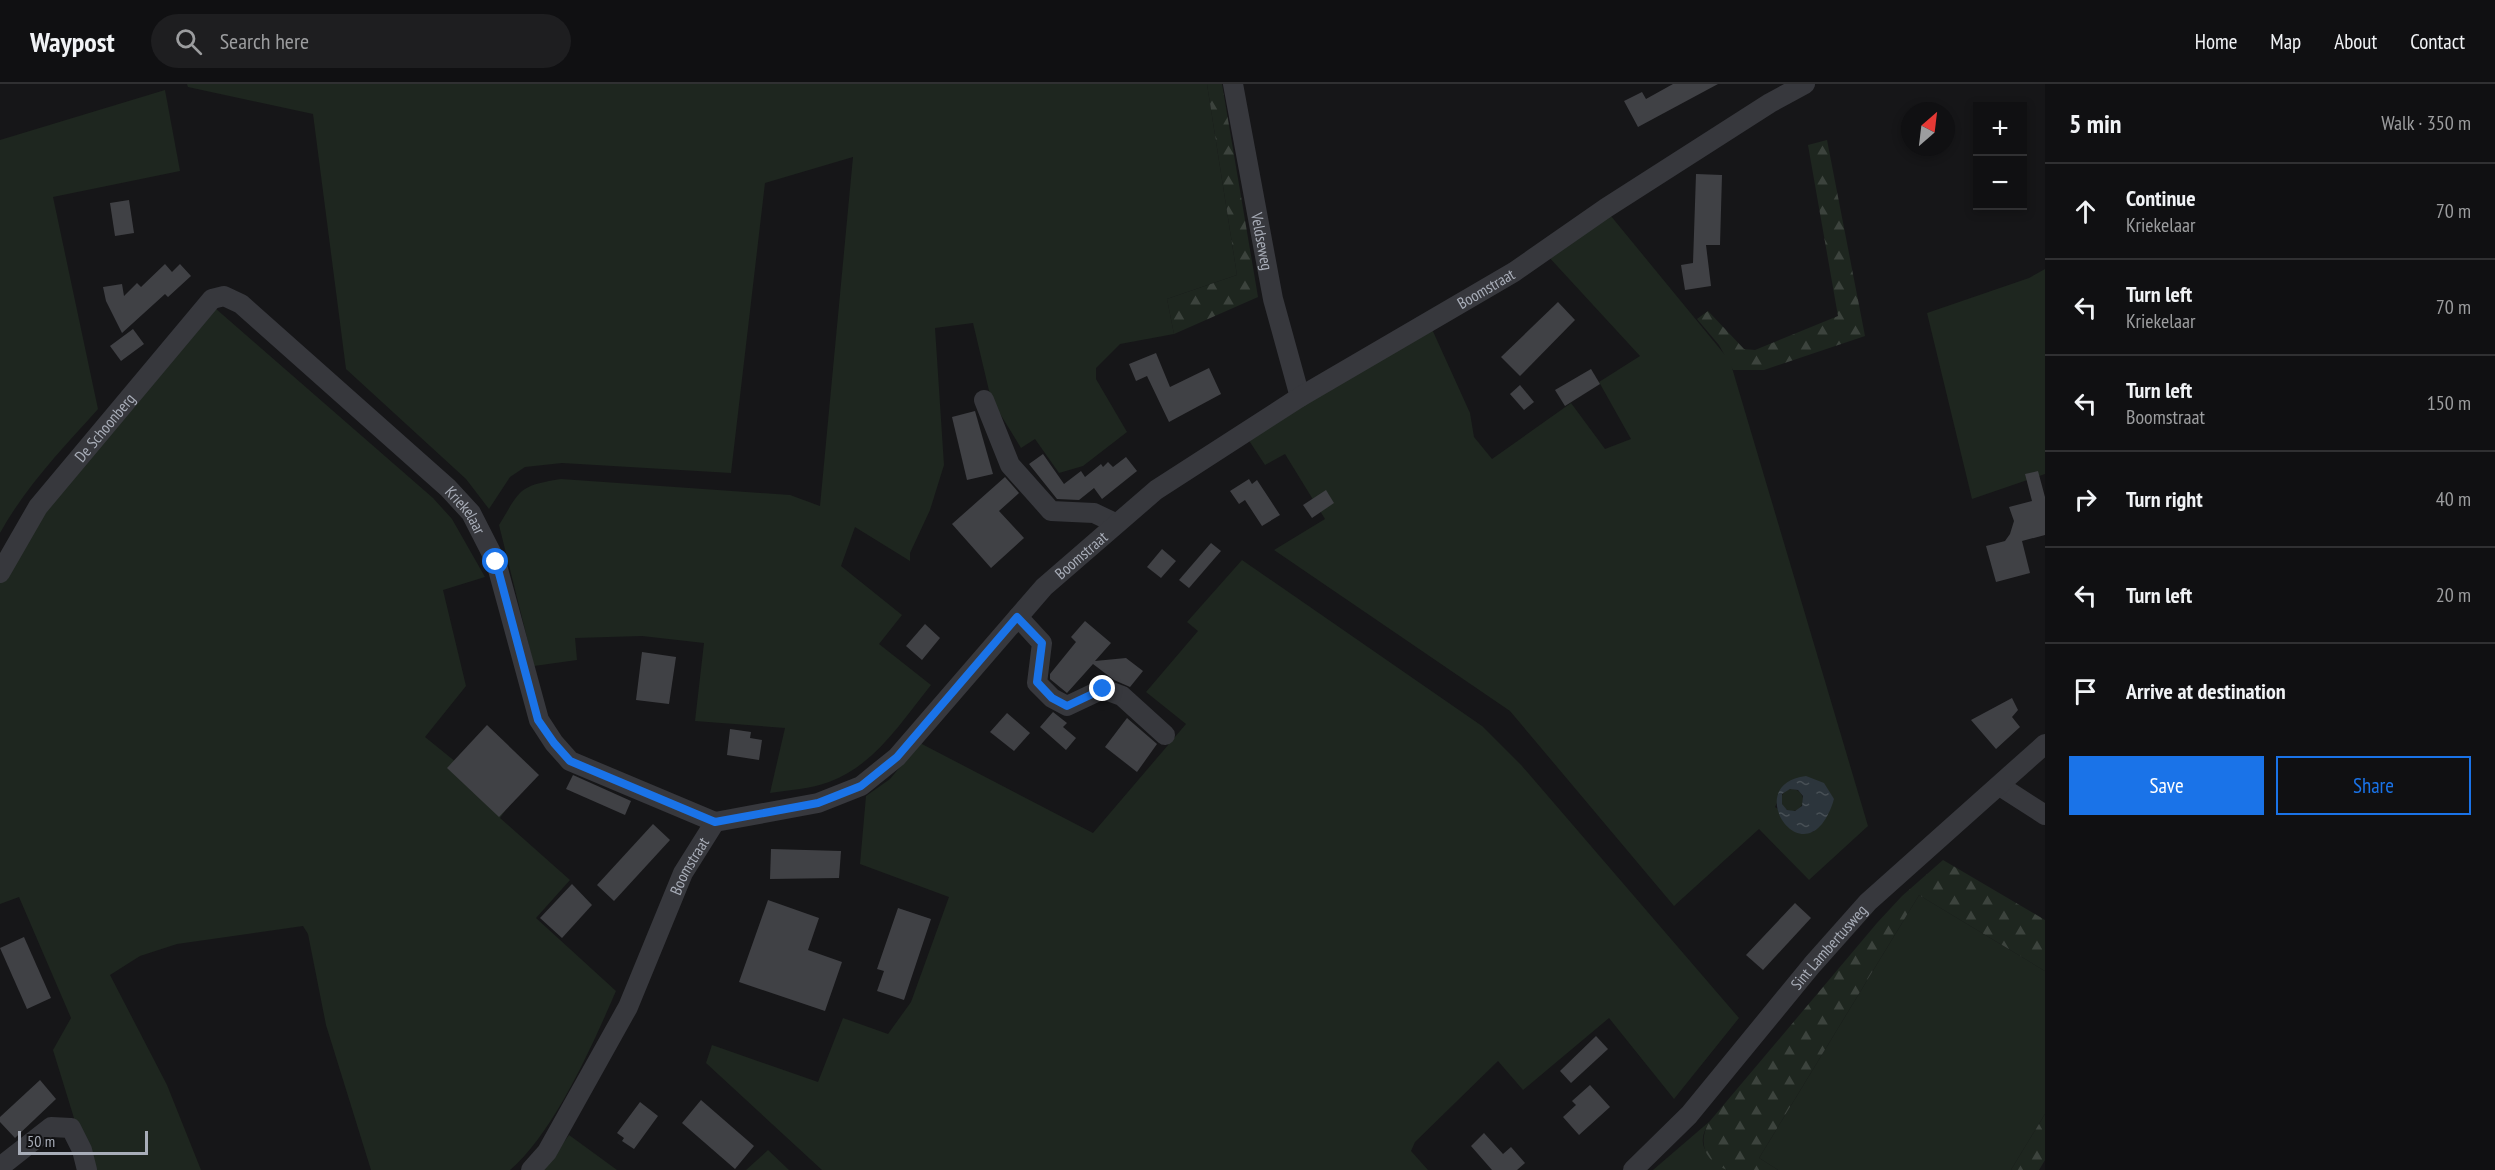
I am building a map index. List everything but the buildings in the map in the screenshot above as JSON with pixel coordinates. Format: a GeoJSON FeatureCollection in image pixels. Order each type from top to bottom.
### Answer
{"type":"FeatureCollection","features":[{"type":"Feature","properties":{"kind":"street","name":"Veldseweg"},"geometry":{"type":"LineString","coordinates":[[1233,84],[1273,299],[1300,397]]}},
{"type":"Feature","properties":{"kind":"street","name":"Boomstraat"},"geometry":{"type":"LineString","coordinates":[[531,1170],[547,1152],[628,1007],[683,873],[715,822],[818,803],[861,786],[897,757],[1044,587],[1115,523],[1156,490],[1300,397],[1514,272],[1606,208],[1770,103],[1805,84]]}},
{"type":"Feature","properties":{"kind":"street","name":"De Schoonberg"},"geometry":{"type":"LineString","coordinates":[[0,573],[38,507],[212,299],[224,296]]}},
{"type":"Feature","properties":{"kind":"street","name":"Kriekelaar"},"geometry":{"type":"LineString","coordinates":[[224,296],[241,303],[448,488],[471,513],[496,562],[538,720],[570,761],[715,822]]}},
{"type":"Feature","properties":{"kind":"street"},"geometry":{"type":"LineString","coordinates":[[984,400],[1010,465],[1051,511],[1094,513],[1115,523]]}},
{"type":"Feature","properties":{"kind":"street"},"geometry":{"type":"LineString","coordinates":[[1017,617],[1042,643],[1037,682],[1052,698],[1067,706],[1103,689],[1122,696],[1165,735]]}},
{"type":"Feature","properties":{"kind":"street","name":"Sint Lambertusweg"},"geometry":{"type":"LineString","coordinates":[[1633,1170],[1689,1115],[1812,965],[1868,902],[2045,744]]}},
{"type":"Feature","properties":{"kind":"street"},"geometry":{"type":"LineString","coordinates":[[2000,786],[2045,815]]}},
{"type":"Feature","properties":{"kind":"street"},"geometry":{"type":"LineString","coordinates":[[0,1167],[51,1127],[61,1127],[71,1128],[82,1150],[87,1170]]}},
{"type":"Feature","properties":{"kind":"green space"},"geometry":{"type":"Polygon","coordinates":[[[187,84],[1207,84],[1237,275],[1167,299],[1174,334],[1120,344],[1096,368],[1096,379],[1127,432],[1083,466],[1059,473],[1035,439],[1021,448],[991,399],[973,323],[935,328],[944,465],[930,510],[910,553],[910,561],[855,527],[841,566],[902,615],[879,644],[931,685],[886,741],[860,765],[829,782],[807,788],[770,793],[785,728],[695,721],[704,643],[642,636],[575,638],[577,660],[534,666],[499,525],[522,491],[536,484],[561,479],[790,495],[820,506],[853,157],[765,183],[731,473],[562,463],[525,467],[510,477],[489,509],[466,479],[346,369],[313,114],[188,87],[187,84]]]}},
{"type":"Feature","properties":{"kind":"green space"},"geometry":{"type":"Polygon","coordinates":[[[1207,84],[1222,84],[1258,297],[1174,334],[1167,299],[1237,275],[1207,84]]]}},
{"type":"Feature","properties":{"kind":"green space"},"geometry":{"type":"Polygon","coordinates":[[[165,90],[180,171],[53,197],[98,409],[33,483],[0,533],[0,140],[165,90]]]}},
{"type":"Feature","properties":{"kind":"green space"},"geometry":{"type":"Polygon","coordinates":[[[1827,140],[1865,336],[1764,370],[1733,370],[1719,345],[1697,319],[1708,311],[1744,349],[1755,350],[1838,316],[1808,145],[1827,140]]]}},
{"type":"Feature","properties":{"kind":"green space"},"geometry":{"type":"Polygon","coordinates":[[[1606,210],[1730,361],[1868,826],[1809,880],[1759,829],[1674,906],[1510,711],[1274,550],[1325,519],[1285,454],[1265,465],[1246,436],[1431,327],[1470,413],[1474,437],[1492,459],[1571,403],[1605,449],[1631,439],[1599,382],[1640,356],[1547,255],[1606,210]],[[1786,784],[1775,807],[1813,832],[1834,799],[1786,784]]]}},
{"type":"Feature","properties":{"kind":"green space"},"geometry":{"type":"Polygon","coordinates":[[[2045,269],[2045,474],[1972,499],[1927,313],[2029,278],[2045,269]]]}},
{"type":"Feature","properties":{"kind":"green space"},"geometry":{"type":"Polygon","coordinates":[[[215,308],[433,498],[452,519],[485,577],[443,590],[466,686],[425,737],[509,805],[500,818],[570,880],[536,918],[616,991],[584,1061],[557,1111],[542,1134],[510,1170],[371,1170],[326,1025],[308,934],[303,926],[177,944],[140,956],[110,975],[167,1085],[201,1170],[90,1170],[53,1050],[71,1018],[19,897],[0,904],[0,581],[35,518],[215,308]]]}},
{"type":"Feature","properties":{"kind":"green space"},"geometry":{"type":"Polygon","coordinates":[[[1242,560],[1482,726],[1522,766],[1739,1018],[1674,1099],[1609,1018],[1523,1090],[1498,1061],[1415,1142],[1411,1151],[1428,1170],[822,1170],[706,1063],[712,1045],[818,1082],[843,1018],[888,1034],[911,1002],[949,897],[860,864],[866,796],[890,779],[920,743],[1093,833],[1186,724],[1146,692],[1198,631],[1187,622],[1242,560]]]}},
{"type":"Feature","properties":{"kind":"green space"},"geometry":{"type":"Polygon","coordinates":[[[1792,789],[1800,792],[1803,800],[1800,808],[1792,811],[1784,808],[1781,800],[1784,792],[1792,789]]]}},
{"type":"Feature","properties":{"kind":"green space"},"geometry":{"type":"Polygon","coordinates":[[[1943,860],[2045,920],[2045,971],[1919,895],[1759,1158],[1778,1170],[1727,1170],[1719,1166],[1705,1150],[1704,1136],[1710,1121],[1877,923],[1902,896],[1943,860]]]}},
{"type":"Feature","properties":{"kind":"green space"},"geometry":{"type":"Polygon","coordinates":[[[1919,895],[2045,971],[2045,1114],[2011,1170],[1778,1170],[1759,1158],[1919,895]]]}},
{"type":"Feature","properties":{"kind":"green space"},"geometry":{"type":"Polygon","coordinates":[[[2045,1114],[2045,1160],[2039,1170],[2011,1170],[2045,1114]]]}},
{"type":"Feature","properties":{"kind":"green space"},"geometry":{"type":"Polygon","coordinates":[[[1710,1121],[1705,1130],[1703,1144],[1714,1160],[1727,1170],[1653,1170],[1710,1121]]]}},
{"type":"Feature","properties":{"kind":"green space"},"geometry":{"type":"Polygon","coordinates":[[[569,1135],[617,1170],[544,1170],[569,1135]]]}},
{"type":"Feature","properties":{"kind":"green space"},"geometry":{"type":"Polygon","coordinates":[[[768,1150],[789,1170],[746,1170],[768,1150]]]}},
{"type":"Feature","properties":{"kind":"water"},"geometry":{"type":"Polygon","coordinates":[[[1806,776],[1824,783],[1834,799],[1823,823],[1809,833],[1796,832],[1784,823],[1778,810],[1778,795],[1786,783],[1806,776]],[[1790,789],[1782,794],[1782,804],[1787,810],[1795,811],[1802,806],[1803,796],[1798,790],[1790,789]]]}},
{"type":"Feature","properties":{"kind":"route"},"geometry":{"type":"LineString","coordinates":[[496,562],[538,720],[554,743],[570,761],[715,822],[818,803],[861,786],[897,757],[1017,617],[1042,643],[1037,682],[1052,698],[1067,706],[1103,689]]}}]}
